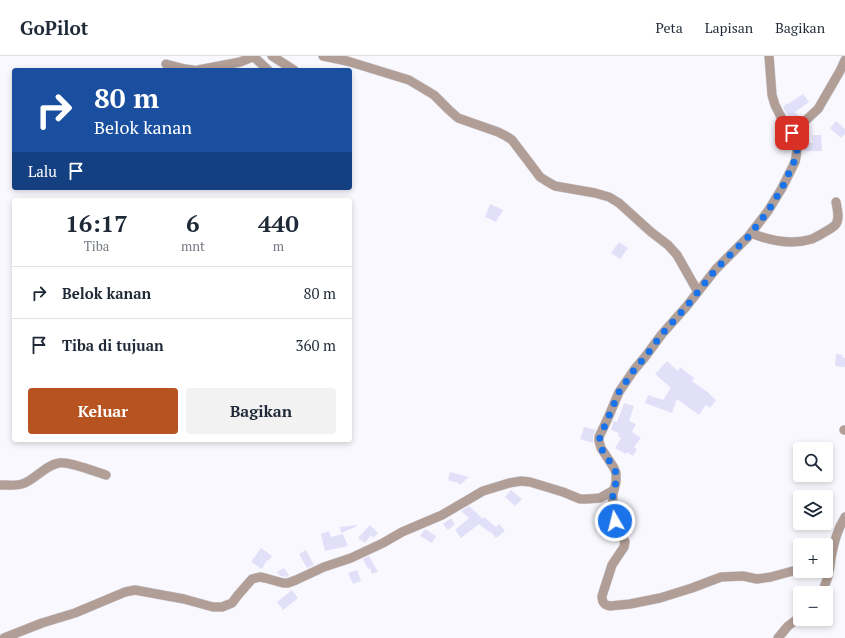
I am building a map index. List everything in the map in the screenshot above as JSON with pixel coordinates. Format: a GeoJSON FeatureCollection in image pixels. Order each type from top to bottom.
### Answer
{"type":"FeatureCollection","features":[{"type":"Feature","properties":{"kind":"street"},"geometry":{"type":"LineString","coordinates":[[208,68],[240,62],[254,56],[266,68]]}},
{"type":"Feature","properties":{"kind":"street"},"geometry":{"type":"LineString","coordinates":[[272,56],[291,68]]}},
{"type":"Feature","properties":{"kind":"street"},"geometry":{"type":"LineString","coordinates":[[323,56],[347,61],[408,80],[434,95],[458,118],[498,132],[512,140],[540,177],[548,182],[555,186],[609,197],[619,203],[668,245],[677,255],[698,292]]}},
{"type":"Feature","properties":{"kind":"street"},"geometry":{"type":"LineString","coordinates":[[768,56],[772,95],[775,105],[795,139],[797,150],[794,162],[782,188],[768,211],[751,233],[716,269],[662,334],[619,392],[602,431],[599,445],[616,473],[612,512],[625,542],[624,547],[612,565],[602,596],[602,602],[607,606],[630,604],[660,598],[721,577],[743,576],[758,579],[793,571]]}},
{"type":"Feature","properties":{"kind":"street"},"geometry":{"type":"LineString","coordinates":[[792,133],[818,109],[845,60]]}},
{"type":"Feature","properties":{"kind":"street"},"geometry":{"type":"LineString","coordinates":[[166,64],[181,68]]}},
{"type":"Feature","properties":{"kind":"street"},"geometry":{"type":"LineString","coordinates":[[751,233],[781,242],[812,239],[832,228],[836,224],[838,217],[836,202]]}},
{"type":"Feature","properties":{"kind":"street"},"geometry":{"type":"LineString","coordinates":[[0,485],[26,483],[39,473],[60,462],[106,475]]}},
{"type":"Feature","properties":{"kind":"street"},"geometry":{"type":"LineString","coordinates":[[4,638],[42,623],[75,613],[125,592],[135,590],[184,599],[213,607],[222,607],[232,603],[252,579],[260,577],[288,583],[324,567],[351,558],[383,543],[402,532],[442,515],[483,491],[509,483],[521,481],[530,482],[580,499],[600,498],[614,490]]}},
{"type":"Feature","properties":{"kind":"street"},"geometry":{"type":"LineString","coordinates":[[833,543],[845,517]]}},
{"type":"Feature","properties":{"kind":"street"},"geometry":{"type":"LineString","coordinates":[[778,638],[793,622]]}},
{"type":"Feature","properties":{"kind":"building"},"geometry":{"type":"Polygon","coordinates":[[[803,94],[809,102],[795,112],[800,117],[794,123],[783,107],[803,94]]]}},
{"type":"Feature","properties":{"kind":"building"},"geometry":{"type":"Polygon","coordinates":[[[836,121],[845,129],[845,134],[841,138],[830,128],[836,121]]]}},
{"type":"Feature","properties":{"kind":"building"},"geometry":{"type":"Polygon","coordinates":[[[812,135],[821,135],[822,151],[805,151],[805,143],[813,143],[812,135]]]}},
{"type":"Feature","properties":{"kind":"building"},"geometry":{"type":"Polygon","coordinates":[[[490,204],[503,210],[496,222],[485,217],[490,204]]]}},
{"type":"Feature","properties":{"kind":"building"},"geometry":{"type":"Polygon","coordinates":[[[619,242],[628,248],[620,259],[611,253],[619,242]]]}},
{"type":"Feature","properties":{"kind":"building"},"geometry":{"type":"Polygon","coordinates":[[[836,354],[843,355],[842,357],[845,358],[845,367],[835,366],[836,354]]]}},
{"type":"Feature","properties":{"kind":"building"},"geometry":{"type":"Polygon","coordinates":[[[667,361],[678,371],[680,367],[694,378],[692,381],[716,400],[710,408],[706,405],[699,415],[677,399],[672,413],[645,403],[648,395],[663,400],[671,388],[655,374],[667,361]]]}},
{"type":"Feature","properties":{"kind":"building"},"geometry":{"type":"Polygon","coordinates":[[[624,403],[634,406],[629,421],[636,424],[632,432],[641,438],[634,447],[637,449],[633,456],[627,452],[626,454],[615,448],[621,438],[618,436],[619,433],[611,430],[614,421],[617,422],[624,403]]]}},
{"type":"Feature","properties":{"kind":"building"},"geometry":{"type":"Polygon","coordinates":[[[584,427],[596,430],[593,437],[593,443],[580,439],[584,427]]]}},
{"type":"Feature","properties":{"kind":"building"},"geometry":{"type":"Polygon","coordinates":[[[450,472],[469,477],[460,485],[448,480],[450,472]]]}},
{"type":"Feature","properties":{"kind":"building"},"geometry":{"type":"Polygon","coordinates":[[[511,490],[522,499],[515,506],[505,497],[511,490]]]}},
{"type":"Feature","properties":{"kind":"building"},"geometry":{"type":"Polygon","coordinates":[[[469,506],[483,519],[484,517],[496,527],[499,524],[505,531],[496,538],[490,531],[489,532],[479,524],[461,538],[455,530],[469,518],[461,511],[469,506]]]}},
{"type":"Feature","properties":{"kind":"building"},"geometry":{"type":"Polygon","coordinates":[[[451,518],[455,524],[448,530],[443,524],[451,518]]]}},
{"type":"Feature","properties":{"kind":"building"},"geometry":{"type":"Polygon","coordinates":[[[370,525],[378,533],[373,538],[371,535],[365,543],[358,538],[370,525]]]}},
{"type":"Feature","properties":{"kind":"building"},"geometry":{"type":"Polygon","coordinates":[[[357,526],[341,533],[340,527],[357,526]]]}},
{"type":"Feature","properties":{"kind":"building"},"geometry":{"type":"Polygon","coordinates":[[[425,529],[436,536],[432,543],[420,536],[425,529]]]}},
{"type":"Feature","properties":{"kind":"building"},"geometry":{"type":"Polygon","coordinates":[[[329,531],[331,537],[343,534],[348,546],[325,551],[321,534],[329,531]]]}},
{"type":"Feature","properties":{"kind":"building"},"geometry":{"type":"Polygon","coordinates":[[[261,548],[272,556],[268,561],[267,560],[262,569],[251,562],[261,548]]]}},
{"type":"Feature","properties":{"kind":"building"},"geometry":{"type":"Polygon","coordinates":[[[306,550],[314,565],[307,568],[299,554],[306,550]]]}},
{"type":"Feature","properties":{"kind":"building"},"geometry":{"type":"Polygon","coordinates":[[[369,556],[378,572],[372,574],[370,568],[368,569],[363,559],[369,556]]]}},
{"type":"Feature","properties":{"kind":"building"},"geometry":{"type":"Polygon","coordinates":[[[284,568],[289,575],[287,577],[280,576],[277,572],[284,568]]]}},
{"type":"Feature","properties":{"kind":"building"},"geometry":{"type":"Polygon","coordinates":[[[357,570],[361,581],[353,584],[348,573],[357,570]]]}},
{"type":"Feature","properties":{"kind":"building"},"geometry":{"type":"Polygon","coordinates":[[[292,590],[298,598],[283,610],[277,602],[292,590]]]}},
{"type":"Feature","properties":{"kind":"route"},"geometry":{"type":"LineString","coordinates":[[615,521],[612,512],[612,504],[616,473],[609,460],[603,453],[599,445],[599,441],[619,392],[662,334],[686,307],[716,269],[748,237],[768,211],[782,188],[796,157],[797,150],[792,133]]}}]}
